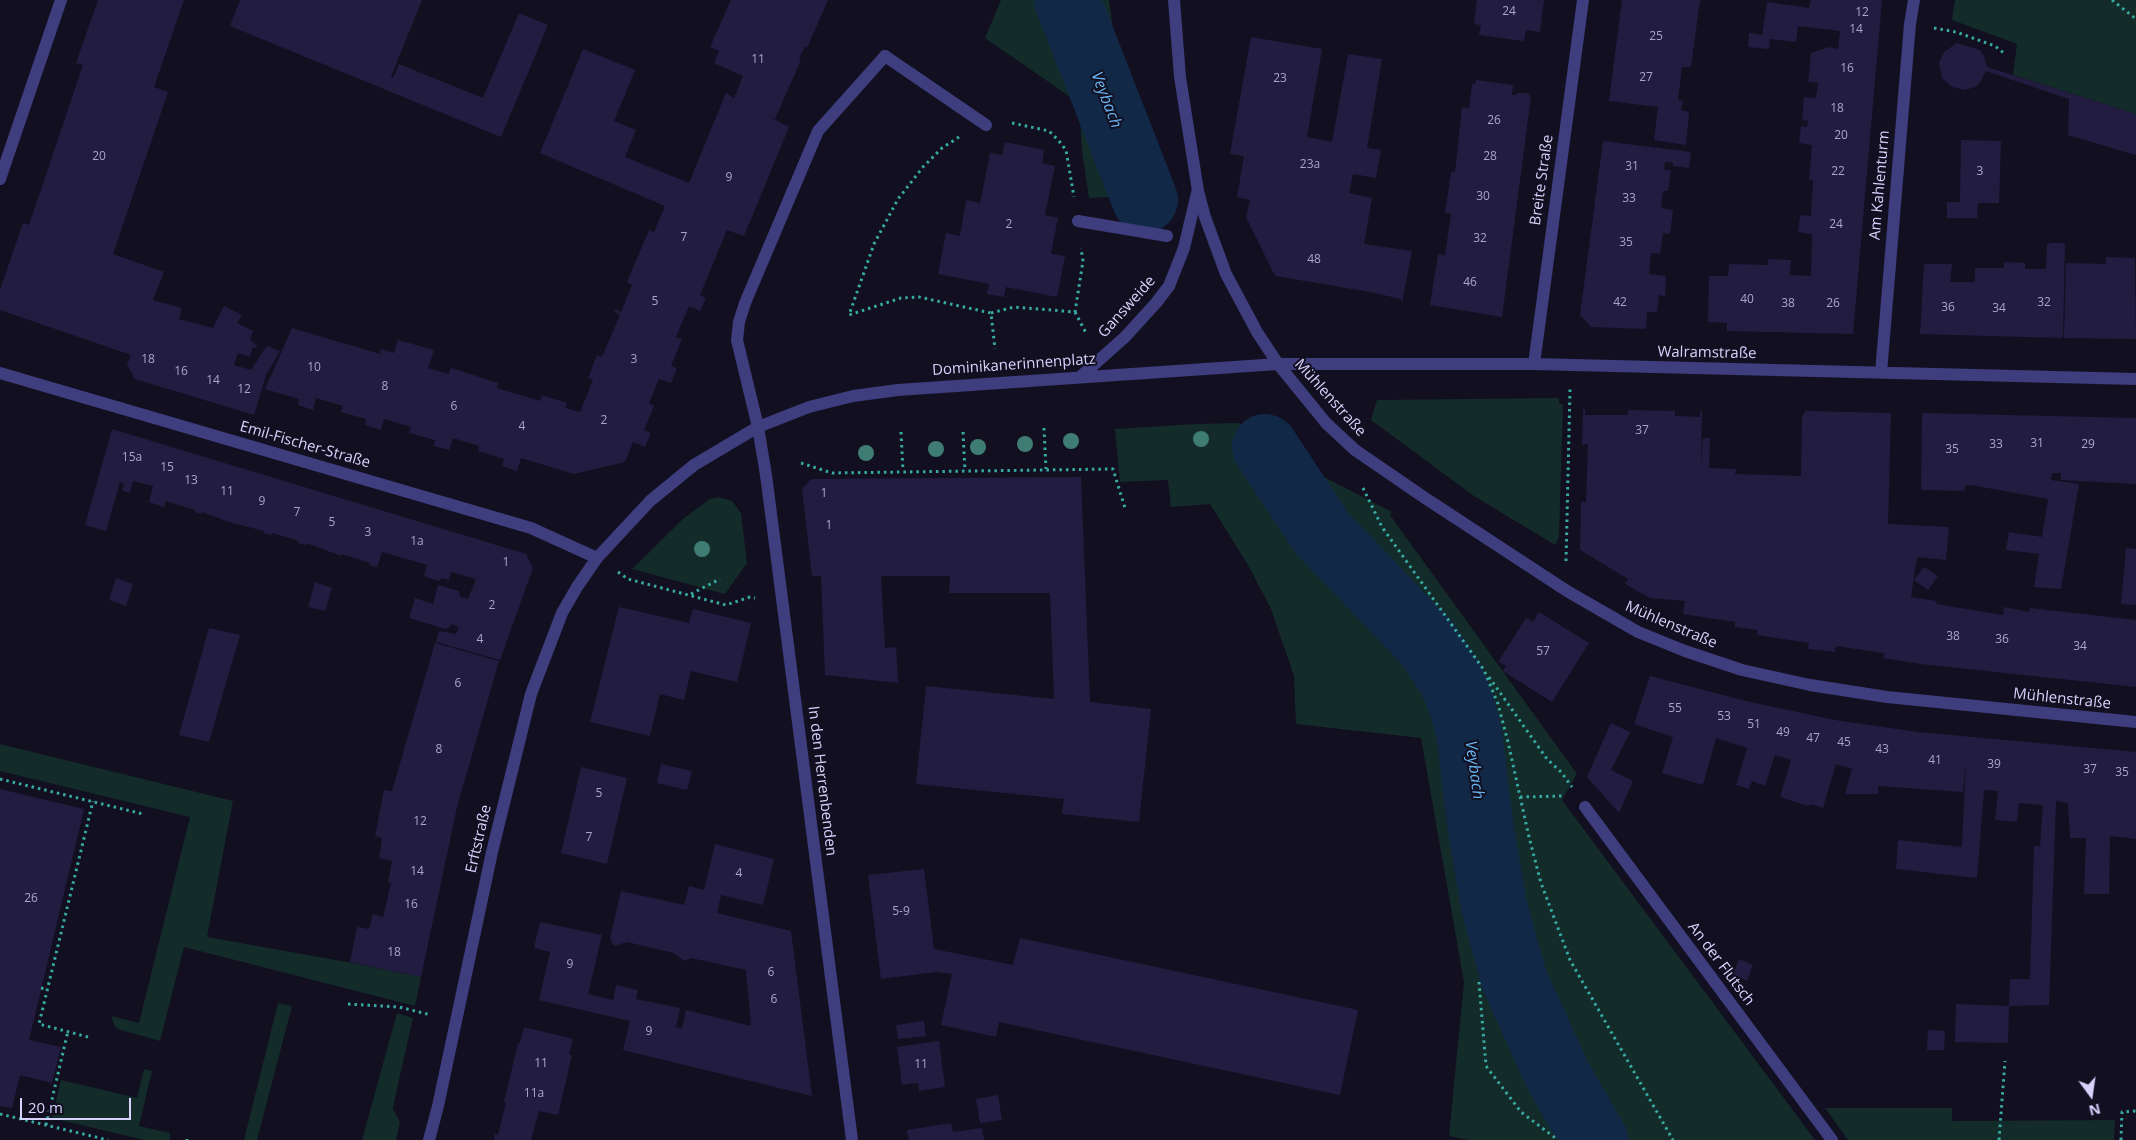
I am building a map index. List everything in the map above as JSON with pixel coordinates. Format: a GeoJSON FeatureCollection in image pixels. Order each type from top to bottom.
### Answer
{"type":"FeatureCollection","features":[{"type":"Feature","properties":{"kind":"street"},"geometry":{"type":"LineString","coordinates":[[0,179],[61,0]]}},
{"type":"Feature","properties":{"kind":"street","name":"Gansweide"},"geometry":{"type":"LineString","coordinates":[[1174,0],[1180,77],[1187,130],[1198,191],[1205,216],[1226,274],[1257,332],[1278,364]]}},
{"type":"Feature","properties":{"kind":"street","name":"Breite Straße"},"geometry":{"type":"LineString","coordinates":[[1534,364],[1583,0]]}},
{"type":"Feature","properties":{"kind":"street","name":"Am Kahlenturm"},"geometry":{"type":"LineString","coordinates":[[1881,372],[1908,44],[1914,0]]}},
{"type":"Feature","properties":{"kind":"street"},"geometry":{"type":"LineString","coordinates":[[758,427],[738,340],[740,322],[745,302],[818,131],[885,56],[986,125]]}},
{"type":"Feature","properties":{"kind":"street","name":"Gansweide"},"geometry":{"type":"LineString","coordinates":[[1080,377],[1125,337],[1169,286],[1184,248],[1198,191]]}},
{"type":"Feature","properties":{"kind":"street"},"geometry":{"type":"LineString","coordinates":[[1078,221],[1167,236]]}},
{"type":"Feature","properties":{"kind":"street","name":"Walramstraße"},"geometry":{"type":"LineString","coordinates":[[1278,364],[1534,364],[2136,378]]}},
{"type":"Feature","properties":{"kind":"street","name":"Dominikanerinnenplatz"},"geometry":{"type":"LineString","coordinates":[[597,558],[650,501],[694,465],[758,427],[809,407],[868,394],[911,388],[1278,364]]}},
{"type":"Feature","properties":{"kind":"street","name":"Mühlenstraße"},"geometry":{"type":"LineString","coordinates":[[1278,364],[1326,422],[1355,450],[1424,498],[1567,591],[1638,632],[1685,652],[1742,670],[1810,685],[1887,697],[2136,722]]}},
{"type":"Feature","properties":{"kind":"street","name":"Emil-Fischer-Straße"},"geometry":{"type":"LineString","coordinates":[[0,373],[531,528],[597,558]]}},
{"type":"Feature","properties":{"kind":"street","name":"In den Herrenbenden"},"geometry":{"type":"LineString","coordinates":[[758,427],[783,602],[852,1140]]}},
{"type":"Feature","properties":{"kind":"street","name":"Erftstraße"},"geometry":{"type":"LineString","coordinates":[[430,1140],[492,852],[532,694],[562,613],[597,558]]}},
{"type":"Feature","properties":{"kind":"street","name":"An der Flutsch"},"geometry":{"type":"LineString","coordinates":[[1584,807],[1832,1140]]}},
{"type":"Feature","properties":{"kind":"path"},"geometry":{"type":"LineString","coordinates":[[2112,0],[2136,19]]}},
{"type":"Feature","properties":{"kind":"path"},"geometry":{"type":"LineString","coordinates":[[1931,28],[1956,32],[1995,46],[2005,54]]}},
{"type":"Feature","properties":{"kind":"path"},"geometry":{"type":"LineString","coordinates":[[1075,312],[1014,307],[991,313],[919,298],[901,298],[849,316],[874,244],[898,199],[923,167],[942,148],[966,133],[986,125],[1002,122],[1016,123],[1049,132],[1066,150],[1083,261],[1075,312],[1086,333]]}},
{"type":"Feature","properties":{"kind":"path"},"geometry":{"type":"LineString","coordinates":[[991,313],[995,349]]}},
{"type":"Feature","properties":{"kind":"path"},"geometry":{"type":"LineString","coordinates":[[1567,591],[1570,366]]}},
{"type":"Feature","properties":{"kind":"path"},"geometry":{"type":"LineString","coordinates":[[1044,428],[1046,470]]}},
{"type":"Feature","properties":{"kind":"path"},"geometry":{"type":"LineString","coordinates":[[901,432],[903,472]]}},
{"type":"Feature","properties":{"kind":"path"},"geometry":{"type":"LineString","coordinates":[[963,432],[965,471]]}},
{"type":"Feature","properties":{"kind":"path"},"geometry":{"type":"LineString","coordinates":[[801,463],[832,473],[1113,469],[1125,508]]}},
{"type":"Feature","properties":{"kind":"path"},"geometry":{"type":"LineString","coordinates":[[1360,482],[1382,527],[1547,759],[1561,772],[1573,788]]}},
{"type":"Feature","properties":{"kind":"path"},"geometry":{"type":"LineString","coordinates":[[597,558],[628,579],[691,594],[726,605],[750,597],[783,602]]}},
{"type":"Feature","properties":{"kind":"path"},"geometry":{"type":"LineString","coordinates":[[691,594],[720,579]]}},
{"type":"Feature","properties":{"kind":"path"},"geometry":{"type":"LineString","coordinates":[[1484,670],[1500,714],[1541,883],[1570,960],[1672,1140]]}},
{"type":"Feature","properties":{"kind":"path"},"geometry":{"type":"LineString","coordinates":[[0,779],[143,814]]}},
{"type":"Feature","properties":{"kind":"path"},"geometry":{"type":"LineString","coordinates":[[1520,797],[1572,796],[1584,807]]}},
{"type":"Feature","properties":{"kind":"path"},"geometry":{"type":"LineString","coordinates":[[88,1038],[39,1024],[93,801]]}},
{"type":"Feature","properties":{"kind":"path"},"geometry":{"type":"LineString","coordinates":[[1479,982],[1486,1066],[1521,1112],[1558,1140]]}},
{"type":"Feature","properties":{"kind":"path"},"geometry":{"type":"LineString","coordinates":[[42,988],[47,989]]}},
{"type":"Feature","properties":{"kind":"path"},"geometry":{"type":"LineString","coordinates":[[348,1004],[399,1007],[414,1012]]}},
{"type":"Feature","properties":{"kind":"path"},"geometry":{"type":"LineString","coordinates":[[46,1126],[68,1031]]}},
{"type":"Feature","properties":{"kind":"path"},"geometry":{"type":"LineString","coordinates":[[1999,1140],[2005,1061]]}},
{"type":"Feature","properties":{"kind":"path"},"geometry":{"type":"LineString","coordinates":[[2121,1140],[2122,1112],[2136,1111]]}},
{"type":"Feature","properties":{"kind":"path"},"geometry":{"type":"LineString","coordinates":[[0,1114],[108,1140]]}},
{"type":"Feature","properties":{"kind":"green space"},"geometry":{"type":"Polygon","coordinates":[[[1001,0],[1109,0],[1118,67],[1160,194],[1134,208],[1109,197],[1089,198],[1082,151],[1079,103],[985,38],[1001,0]]]}},
{"type":"Feature","properties":{"kind":"green space"},"geometry":{"type":"Polygon","coordinates":[[[1955,0],[2136,0],[2136,114],[2013,75],[2017,44],[1952,20],[1955,0]]]}},
{"type":"Feature","properties":{"kind":"green space"},"geometry":{"type":"Polygon","coordinates":[[[1559,398],[1559,404],[1563,404],[1559,537],[1555,545],[1474,496],[1371,420],[1377,400],[1559,398]]]}},
{"type":"Feature","properties":{"kind":"green space"},"geometry":{"type":"Polygon","coordinates":[[[1237,423],[1268,433],[1324,477],[1392,512],[1390,515],[1577,774],[1562,800],[1815,1140],[1468,1140],[1449,1136],[1464,982],[1421,738],[1296,724],[1294,676],[1271,609],[1248,565],[1210,504],[1171,507],[1168,480],[1120,482],[1115,429],[1237,423]]]}},
{"type":"Feature","properties":{"kind":"green space"},"geometry":{"type":"Polygon","coordinates":[[[718,497],[732,501],[741,513],[747,563],[725,594],[632,569],[683,519],[710,499],[718,497]]]}},
{"type":"Feature","properties":{"kind":"green space"},"geometry":{"type":"Polygon","coordinates":[[[0,744],[233,801],[207,937],[421,977],[415,1006],[184,947],[160,1041],[118,1029],[115,1027],[111,1016],[139,1023],[190,817],[0,771],[0,744]]]}},
{"type":"Feature","properties":{"kind":"green space"},"geometry":{"type":"Polygon","coordinates":[[[278,1003],[292,1006],[257,1140],[244,1140],[278,1003]]]}},
{"type":"Feature","properties":{"kind":"green space"},"geometry":{"type":"Polygon","coordinates":[[[397,1013],[413,1018],[393,1109],[400,1122],[396,1140],[362,1140],[397,1013]]]}},
{"type":"Feature","properties":{"kind":"green space"},"geometry":{"type":"Polygon","coordinates":[[[144,1069],[152,1071],[139,1126],[170,1133],[170,1140],[144,1140],[52,1118],[61,1080],[137,1098],[144,1069]]]}},
{"type":"Feature","properties":{"kind":"green space"},"geometry":{"type":"Polygon","coordinates":[[[1825,1108],[1952,1108],[1952,1121],[2115,1120],[2114,1140],[1848,1140],[1825,1108]]]}},
{"type":"Feature","properties":{"kind":"building"},"geometry":{"type":"Polygon","coordinates":[[[98,0],[184,0],[154,87],[168,92],[113,254],[164,272],[153,300],[182,308],[179,319],[213,328],[224,306],[242,315],[237,323],[253,331],[250,340],[257,345],[256,348],[253,347],[250,357],[238,353],[234,365],[251,370],[267,346],[280,351],[266,375],[254,415],[135,379],[127,364],[131,355],[0,310],[0,290],[23,223],[29,225],[83,65],[76,63],[98,0]]]}},
{"type":"Feature","properties":{"kind":"building"},"geometry":{"type":"Polygon","coordinates":[[[240,0],[422,0],[391,77],[393,78],[399,64],[483,98],[519,13],[548,25],[501,137],[230,26],[240,0]]]}},
{"type":"Feature","properties":{"kind":"building"},"geometry":{"type":"Polygon","coordinates":[[[731,0],[828,0],[807,48],[805,46],[799,59],[801,60],[775,119],[766,115],[789,127],[744,236],[727,230],[700,295],[706,298],[700,311],[689,306],[676,337],[682,339],[671,366],[677,368],[671,383],[659,379],[649,403],[654,406],[644,430],[651,433],[645,447],[633,442],[625,462],[574,474],[521,458],[517,471],[502,466],[504,459],[478,451],[479,446],[453,438],[449,450],[434,446],[435,440],[409,433],[411,427],[384,419],[381,430],[365,425],[366,419],[341,412],[343,406],[316,398],[313,410],[298,405],[299,399],[265,389],[292,328],[380,354],[381,349],[394,353],[398,340],[434,350],[428,368],[449,374],[451,368],[498,383],[497,388],[540,401],[542,395],[567,403],[565,408],[580,412],[593,380],[588,378],[597,355],[602,357],[620,315],[614,312],[616,309],[621,312],[632,285],[627,282],[649,230],[654,232],[665,206],[540,153],[583,49],[635,70],[614,121],[636,130],[625,157],[689,183],[726,93],[734,98],[743,76],[714,63],[719,51],[710,47],[731,0]]]}},
{"type":"Feature","properties":{"kind":"building"},"geometry":{"type":"Polygon","coordinates":[[[1477,0],[1544,0],[1540,32],[1526,30],[1524,41],[1479,35],[1481,25],[1474,24],[1477,0]]]}},
{"type":"Feature","properties":{"kind":"building"},"geometry":{"type":"Polygon","coordinates":[[[1622,0],[1700,0],[1691,67],[1682,67],[1678,100],[1683,101],[1681,110],[1689,112],[1686,145],[1654,140],[1658,107],[1609,101],[1622,0]]]}},
{"type":"Feature","properties":{"kind":"building"},"geometry":{"type":"Polygon","coordinates":[[[1811,0],[1882,0],[1853,334],[1727,331],[1727,323],[1708,322],[1709,276],[1728,276],[1729,264],[1768,265],[1768,259],[1791,260],[1790,275],[1811,276],[1812,234],[1798,232],[1800,215],[1811,216],[1813,180],[1809,180],[1812,145],[1799,143],[1801,126],[1807,127],[1808,121],[1802,120],[1804,97],[1816,98],[1818,83],[1808,82],[1811,53],[1829,47],[1838,49],[1840,31],[1798,26],[1796,42],[1770,39],[1769,49],[1748,47],[1749,33],[1762,35],[1767,2],[1809,8],[1811,0]]]}},
{"type":"Feature","properties":{"kind":"building"},"geometry":{"type":"Polygon","coordinates":[[[1251,37],[1322,49],[1307,137],[1332,142],[1348,54],[1382,59],[1367,148],[1381,150],[1376,178],[1353,174],[1349,193],[1372,198],[1364,244],[1412,251],[1402,303],[1401,299],[1370,292],[1275,276],[1246,217],[1250,200],[1237,197],[1244,156],[1230,154],[1251,37]]]}},
{"type":"Feature","properties":{"kind":"building"},"geometry":{"type":"Polygon","coordinates":[[[1957,43],[1980,50],[1987,67],[2136,114],[2136,155],[2068,135],[2069,99],[1986,71],[1981,81],[1975,87],[1965,90],[1952,87],[1942,78],[1939,63],[1944,52],[1957,43]]]}},
{"type":"Feature","properties":{"kind":"building"},"geometry":{"type":"Polygon","coordinates":[[[1476,80],[1513,85],[1512,95],[1527,93],[1531,97],[1502,317],[1430,305],[1438,254],[1445,255],[1451,214],[1445,213],[1451,172],[1455,172],[1462,107],[1469,108],[1472,84],[1475,84],[1476,80]]]}},
{"type":"Feature","properties":{"kind":"building"},"geometry":{"type":"Polygon","coordinates":[[[1961,140],[2001,141],[1999,203],[1978,203],[1977,218],[1947,218],[1947,202],[1960,202],[1961,140]]]}},
{"type":"Feature","properties":{"kind":"building"},"geometry":{"type":"Polygon","coordinates":[[[1603,141],[1691,152],[1689,168],[1673,166],[1673,163],[1665,162],[1664,170],[1671,170],[1668,191],[1663,191],[1661,208],[1673,210],[1670,234],[1663,233],[1660,254],[1651,253],[1649,274],[1666,276],[1665,296],[1659,295],[1657,312],[1647,312],[1646,329],[1591,327],[1580,315],[1603,141]]]}},
{"type":"Feature","properties":{"kind":"building"},"geometry":{"type":"Polygon","coordinates":[[[1005,142],[1044,150],[1042,163],[1055,166],[1045,215],[1058,218],[1051,254],[1065,256],[1057,297],[1006,287],[1004,297],[987,294],[989,284],[938,274],[946,233],[960,236],[966,200],[980,203],[990,153],[1002,155],[1005,142]]]}},
{"type":"Feature","properties":{"kind":"building"},"geometry":{"type":"Polygon","coordinates":[[[2050,243],[2065,243],[2063,338],[1920,334],[1924,264],[1952,264],[1950,282],[1975,282],[1975,268],[2004,268],[2004,262],[2025,263],[2025,269],[2046,269],[2047,245],[2050,243]]]}},
{"type":"Feature","properties":{"kind":"building"},"geometry":{"type":"Polygon","coordinates":[[[2106,257],[2135,258],[2136,339],[2064,338],[2066,263],[2106,264],[2106,257]]]}},
{"type":"Feature","properties":{"kind":"building"},"geometry":{"type":"Polygon","coordinates":[[[1583,409],[1585,409],[1585,415],[1628,415],[1628,410],[1675,411],[1675,416],[1700,417],[1700,411],[1702,411],[1701,468],[1703,438],[1710,438],[1709,468],[1736,469],[1735,474],[1801,476],[1802,417],[1805,411],[1891,413],[1888,524],[1949,527],[1946,560],[1917,557],[1911,597],[1937,601],[1936,604],[2003,615],[2004,607],[2029,612],[2030,608],[2136,620],[2136,687],[1921,664],[1883,658],[1884,653],[1836,646],[1835,652],[1808,649],[1809,643],[1757,635],[1758,630],[1735,627],[1735,622],[1683,614],[1685,601],[1650,598],[1625,584],[1628,579],[1580,550],[1581,502],[1586,502],[1588,444],[1582,445],[1583,409]]]}},
{"type":"Feature","properties":{"kind":"building"},"geometry":{"type":"Polygon","coordinates":[[[1922,413],[2136,418],[2136,484],[2061,480],[2061,473],[2052,473],[2051,480],[2079,484],[2061,589],[2034,587],[2039,554],[2006,550],[2009,532],[2042,537],[2048,499],[1971,485],[1966,485],[1964,491],[1921,490],[1922,413]]]}},
{"type":"Feature","properties":{"kind":"building"},"geometry":{"type":"Polygon","coordinates":[[[112,429],[526,554],[533,568],[500,660],[436,642],[439,631],[456,634],[459,627],[451,624],[446,629],[409,618],[415,598],[433,604],[438,585],[459,591],[460,597],[468,599],[476,579],[451,572],[449,580],[441,578],[440,581],[435,580],[424,576],[427,565],[382,552],[377,567],[369,565],[370,563],[342,554],[341,556],[307,543],[306,545],[298,543],[299,541],[272,533],[271,535],[263,533],[264,531],[229,522],[202,512],[201,514],[194,512],[195,510],[166,501],[164,507],[149,502],[153,486],[133,481],[130,493],[122,490],[124,484],[120,482],[106,531],[85,525],[112,429]]]}},
{"type":"Feature","properties":{"kind":"building"},"geometry":{"type":"Polygon","coordinates":[[[1081,477],[1090,702],[1151,709],[1139,822],[1062,814],[1064,799],[916,784],[926,686],[1054,699],[1050,593],[949,593],[950,576],[881,576],[885,648],[896,647],[898,683],[825,675],[821,576],[812,576],[802,489],[811,479],[1081,477]]]}},
{"type":"Feature","properties":{"kind":"building"},"geometry":{"type":"Polygon","coordinates":[[[2126,548],[2136,549],[2136,605],[2121,604],[2126,548]]]}},
{"type":"Feature","properties":{"kind":"building"},"geometry":{"type":"Polygon","coordinates":[[[1924,567],[1938,576],[1928,590],[1914,580],[1924,567]]]}},
{"type":"Feature","properties":{"kind":"building"},"geometry":{"type":"Polygon","coordinates":[[[116,578],[133,584],[126,606],[109,600],[116,578]]]}},
{"type":"Feature","properties":{"kind":"building"},"geometry":{"type":"Polygon","coordinates":[[[315,582],[332,588],[325,611],[308,607],[315,582]]]}},
{"type":"Feature","properties":{"kind":"building"},"geometry":{"type":"Polygon","coordinates":[[[619,607],[689,623],[693,609],[751,623],[737,682],[691,671],[684,700],[660,694],[650,736],[590,722],[619,607]]]}},
{"type":"Feature","properties":{"kind":"building"},"geometry":{"type":"Polygon","coordinates":[[[1539,612],[1589,643],[1552,702],[1503,671],[1506,666],[1498,662],[1526,618],[1533,622],[1539,612]]]}},
{"type":"Feature","properties":{"kind":"building"},"geometry":{"type":"Polygon","coordinates":[[[209,628],[240,635],[209,742],[179,735],[209,628]]]}},
{"type":"Feature","properties":{"kind":"building"},"geometry":{"type":"Polygon","coordinates":[[[435,643],[499,661],[457,807],[421,977],[350,962],[357,927],[369,929],[373,914],[383,917],[391,883],[388,882],[392,861],[379,858],[382,838],[375,836],[384,790],[392,791],[435,643]]]}},
{"type":"Feature","properties":{"kind":"building"},"geometry":{"type":"Polygon","coordinates":[[[1650,676],[1746,701],[1835,720],[1918,732],[2136,752],[2136,839],[2110,836],[2109,894],[2084,894],[2086,838],[2070,838],[2068,803],[2056,801],[2049,1005],[2009,1006],[2010,979],[2030,979],[2034,846],[2040,846],[2043,805],[2019,803],[2017,822],[1995,820],[1998,791],[1984,790],[1977,878],[1896,869],[1898,840],[1962,847],[1966,761],[1963,792],[1878,786],[1878,794],[1845,794],[1852,769],[1836,764],[1823,808],[1810,804],[1808,806],[1780,797],[1791,760],[1775,755],[1765,786],[1752,781],[1749,789],[1736,785],[1747,748],[1716,738],[1703,785],[1662,773],[1673,737],[1634,724],[1650,676]]]}},
{"type":"Feature","properties":{"kind":"building"},"geometry":{"type":"Polygon","coordinates":[[[1611,723],[1630,732],[1611,770],[1633,781],[1619,813],[1587,777],[1611,723]]]}},
{"type":"Feature","properties":{"kind":"building"},"geometry":{"type":"Polygon","coordinates":[[[661,764],[692,771],[687,790],[657,783],[661,764]]]}},
{"type":"Feature","properties":{"kind":"building"},"geometry":{"type":"Polygon","coordinates":[[[581,767],[627,778],[607,864],[561,853],[581,767]]]}},
{"type":"Feature","properties":{"kind":"building"},"geometry":{"type":"Polygon","coordinates":[[[0,789],[84,809],[29,1040],[61,1047],[52,1083],[20,1075],[12,1108],[0,1106],[0,789]]]}},
{"type":"Feature","properties":{"kind":"building"},"geometry":{"type":"Polygon","coordinates":[[[715,844],[774,859],[763,905],[721,895],[717,913],[791,931],[812,1096],[623,1050],[630,1021],[539,1000],[550,952],[534,948],[540,922],[602,935],[588,994],[613,1000],[616,985],[638,990],[636,999],[680,1008],[676,1027],[682,1028],[686,1010],[751,1026],[746,970],[691,958],[684,961],[674,953],[627,942],[614,946],[610,938],[621,891],[684,905],[689,886],[704,890],[715,844]]]}},
{"type":"Feature","properties":{"kind":"building"},"geometry":{"type":"Polygon","coordinates":[[[924,869],[934,949],[1013,965],[1020,938],[1358,1010],[1340,1095],[999,1022],[996,1037],[941,1025],[952,974],[937,972],[881,979],[868,875],[924,869]]]}},
{"type":"Feature","properties":{"kind":"building"},"geometry":{"type":"Polygon","coordinates":[[[1739,959],[1753,965],[1747,981],[1733,974],[1739,959]]]}},
{"type":"Feature","properties":{"kind":"building"},"geometry":{"type":"Polygon","coordinates":[[[1956,1004],[2009,1006],[2008,1043],[1955,1042],[1956,1004]]]}},
{"type":"Feature","properties":{"kind":"building"},"geometry":{"type":"Polygon","coordinates":[[[924,1021],[926,1036],[898,1039],[896,1025],[924,1021]]]}},
{"type":"Feature","properties":{"kind":"building"},"geometry":{"type":"Polygon","coordinates":[[[524,1027],[573,1039],[569,1055],[572,1055],[558,1115],[539,1111],[531,1140],[494,1140],[495,1134],[498,1135],[518,1043],[520,1043],[524,1027]]]}},
{"type":"Feature","properties":{"kind":"building"},"geometry":{"type":"Polygon","coordinates":[[[1928,1030],[1945,1031],[1944,1050],[1927,1050],[1928,1030]]]}},
{"type":"Feature","properties":{"kind":"building"},"geometry":{"type":"Polygon","coordinates":[[[939,1041],[945,1087],[919,1091],[918,1083],[902,1085],[897,1047],[939,1041]]]}},
{"type":"Feature","properties":{"kind":"building"},"geometry":{"type":"Polygon","coordinates":[[[998,1095],[1002,1120],[980,1123],[976,1099],[998,1095]]]}},
{"type":"Feature","properties":{"kind":"building"},"geometry":{"type":"Polygon","coordinates":[[[951,1123],[953,1132],[982,1128],[984,1140],[909,1140],[907,1130],[951,1123]]]}},
{"type":"Feature","properties":{"kind":"waterway","name":"Veybach"},"geometry":{"type":"LineString","coordinates":[[1067,0],[1145,200]]}},
{"type":"Feature","properties":{"kind":"waterway","name":"Veybach"},"geometry":{"type":"LineString","coordinates":[[1265,447],[1321,532],[1427,643],[1451,679],[1462,706],[1469,732],[1480,823],[1494,906],[1514,979],[1558,1076],[1595,1140]]}}]}
